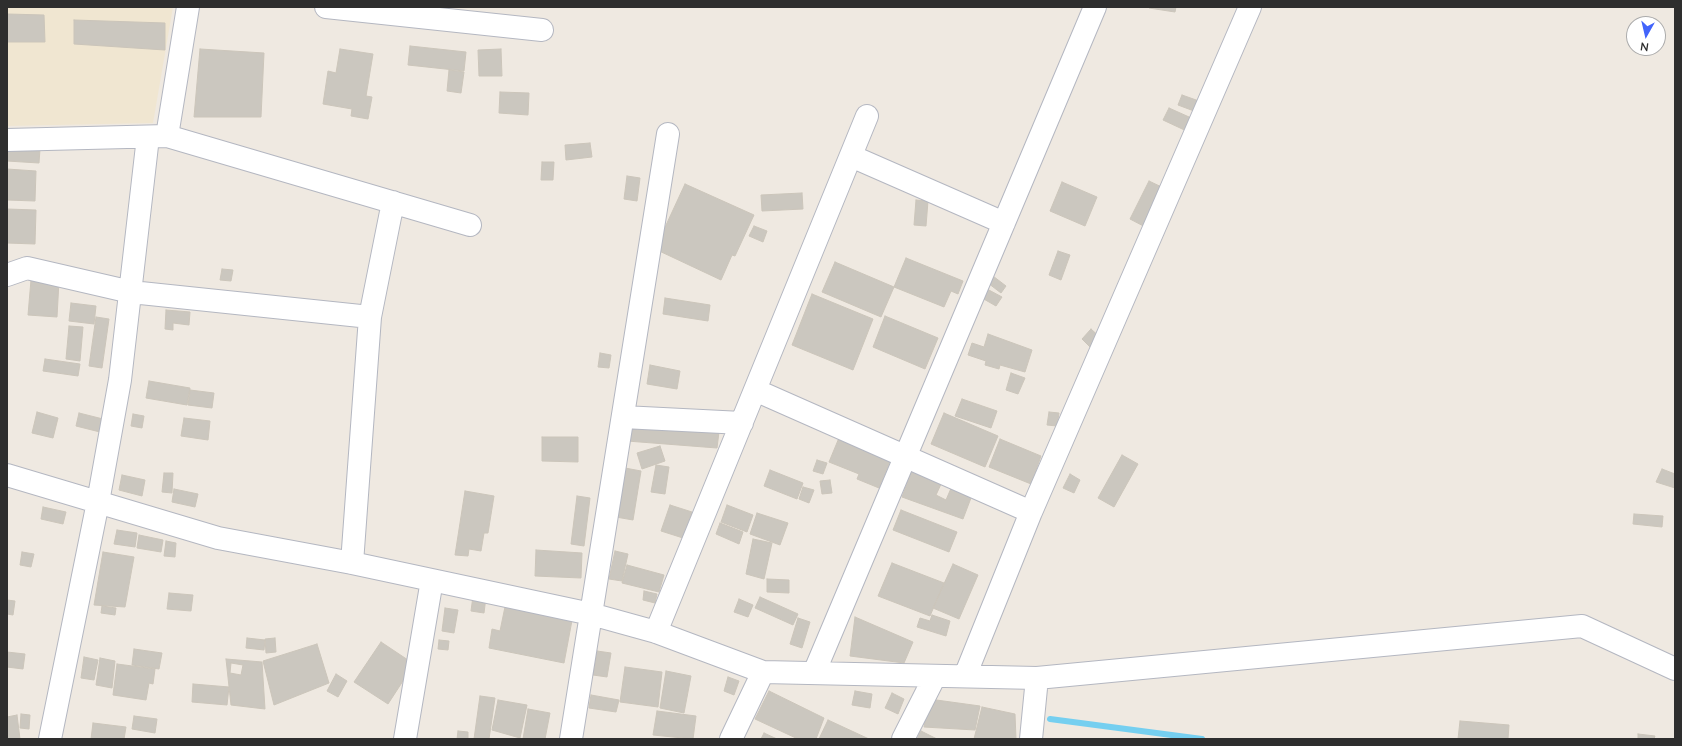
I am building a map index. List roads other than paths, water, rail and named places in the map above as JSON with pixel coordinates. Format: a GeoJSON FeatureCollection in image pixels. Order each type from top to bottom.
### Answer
{"type":"FeatureCollection","features":[{"type":"Feature","properties":{"kind":"street"},"geometry":{"type":"LineString","coordinates":[[50,739],[98,502],[120,380],[131,292],[158,136],[188,7]]}},
{"type":"Feature","properties":{"kind":"street"},"geometry":{"type":"LineString","coordinates":[[326,7],[357,9],[542,30]]}},
{"type":"Feature","properties":{"kind":"street"},"geometry":{"type":"LineString","coordinates":[[814,673],[1095,7]]}},
{"type":"Feature","properties":{"kind":"street"},"geometry":{"type":"LineString","coordinates":[[965,676],[1031,512],[1250,7]]}},
{"type":"Feature","properties":{"kind":"street"},"geometry":{"type":"LineString","coordinates":[[656,632],[867,116]]}},
{"type":"Feature","properties":{"kind":"street"},"geometry":{"type":"LineString","coordinates":[[571,739],[668,134]]}},
{"type":"Feature","properties":{"kind":"street"},"geometry":{"type":"LineString","coordinates":[[7,140],[158,136],[470,225]]}},
{"type":"Feature","properties":{"kind":"street"},"geometry":{"type":"LineString","coordinates":[[851,156],[1004,223]]}},
{"type":"Feature","properties":{"kind":"street"},"geometry":{"type":"LineString","coordinates":[[352,563],[370,317],[393,202]]}},
{"type":"Feature","properties":{"kind":"street"},"geometry":{"type":"LineString","coordinates":[[7,275],[27,268],[131,292],[370,317]]}},
{"type":"Feature","properties":{"kind":"street"},"geometry":{"type":"LineString","coordinates":[[755,390],[1031,512]]}},
{"type":"Feature","properties":{"kind":"street"},"geometry":{"type":"LineString","coordinates":[[623,417],[742,423]]}},
{"type":"Feature","properties":{"kind":"street"},"geometry":{"type":"LineString","coordinates":[[7,475],[218,538],[352,563],[591,614],[656,632],[763,672],[1037,678],[1582,626],[1675,669]]}},
{"type":"Feature","properties":{"kind":"street"},"geometry":{"type":"LineString","coordinates":[[405,739],[432,580]]}},
{"type":"Feature","properties":{"kind":"street"},"geometry":{"type":"LineString","coordinates":[[732,739],[763,672]]}},
{"type":"Feature","properties":{"kind":"street"},"geometry":{"type":"LineString","coordinates":[[903,739],[935,676]]}},
{"type":"Feature","properties":{"kind":"street"},"geometry":{"type":"LineString","coordinates":[[1031,739],[1037,678]]}},
{"type":"Feature","properties":{"kind":"waterway"},"geometry":{"type":"LineString","coordinates":[[1050,719],[1202,739]]}}]}
